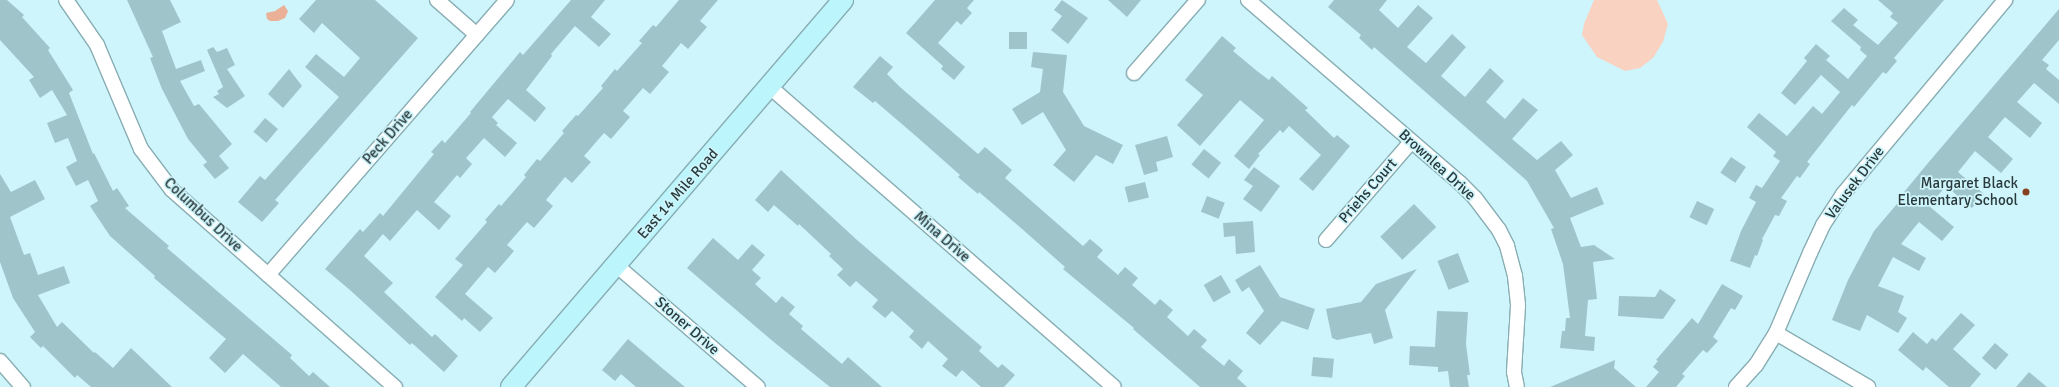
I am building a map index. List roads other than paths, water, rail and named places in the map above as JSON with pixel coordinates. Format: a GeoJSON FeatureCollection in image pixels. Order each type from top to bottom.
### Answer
{"type":"FeatureCollection","features":[{"type":"Feature","properties":{"kind":"main road","name":"East 14 Mile Road"},"geometry":{"type":"LineString","coordinates":[[511,387],[844,0]]}},
{"type":"Feature","properties":{"kind":"street","name":"Columbus Drive"},"geometry":{"type":"LineString","coordinates":[[66,0],[97,44],[141,149],[172,190],[395,387]]}},
{"type":"Feature","properties":{"kind":"street"},"geometry":{"type":"LineString","coordinates":[[437,0],[477,35]]}},
{"type":"Feature","properties":{"kind":"street","name":"Peck Drive"},"geometry":{"type":"LineString","coordinates":[[268,275],[507,0]]}},
{"type":"Feature","properties":{"kind":"street"},"geometry":{"type":"LineString","coordinates":[[1134,74],[1198,0]]}},
{"type":"Feature","properties":{"kind":"street","name":"Brownlea Drive"},"geometry":{"type":"LineString","coordinates":[[1248,0],[1475,198],[1499,230],[1507,246],[1515,276],[1518,306],[1514,372],[1517,387]]}},
{"type":"Feature","properties":{"kind":"street","name":"Valusek Drive"},"geometry":{"type":"LineString","coordinates":[[1736,387],[1756,365],[1776,333],[1823,225],[1843,194],[2005,0]]}},
{"type":"Feature","properties":{"kind":"street","name":"Mina Drive"},"geometry":{"type":"LineString","coordinates":[[770,87],[1114,387]]}},
{"type":"Feature","properties":{"kind":"street","name":"Priehs Court"},"geometry":{"type":"LineString","coordinates":[[1326,240],[1411,142]]}},
{"type":"Feature","properties":{"kind":"street","name":"Stoner Drive"},"geometry":{"type":"LineString","coordinates":[[616,265],[758,387]]}},
{"type":"Feature","properties":{"kind":"street"},"geometry":{"type":"LineString","coordinates":[[1776,333],[1868,387]]}},
{"type":"Feature","properties":{"kind":"street"},"geometry":{"type":"LineString","coordinates":[[0,361],[24,387]]}},
{"type":"Feature","properties":{"kind":"place","name":"Margaret Black Elementary School"},"geometry":{"type":"Point","coordinates":[2026,192]}}]}
